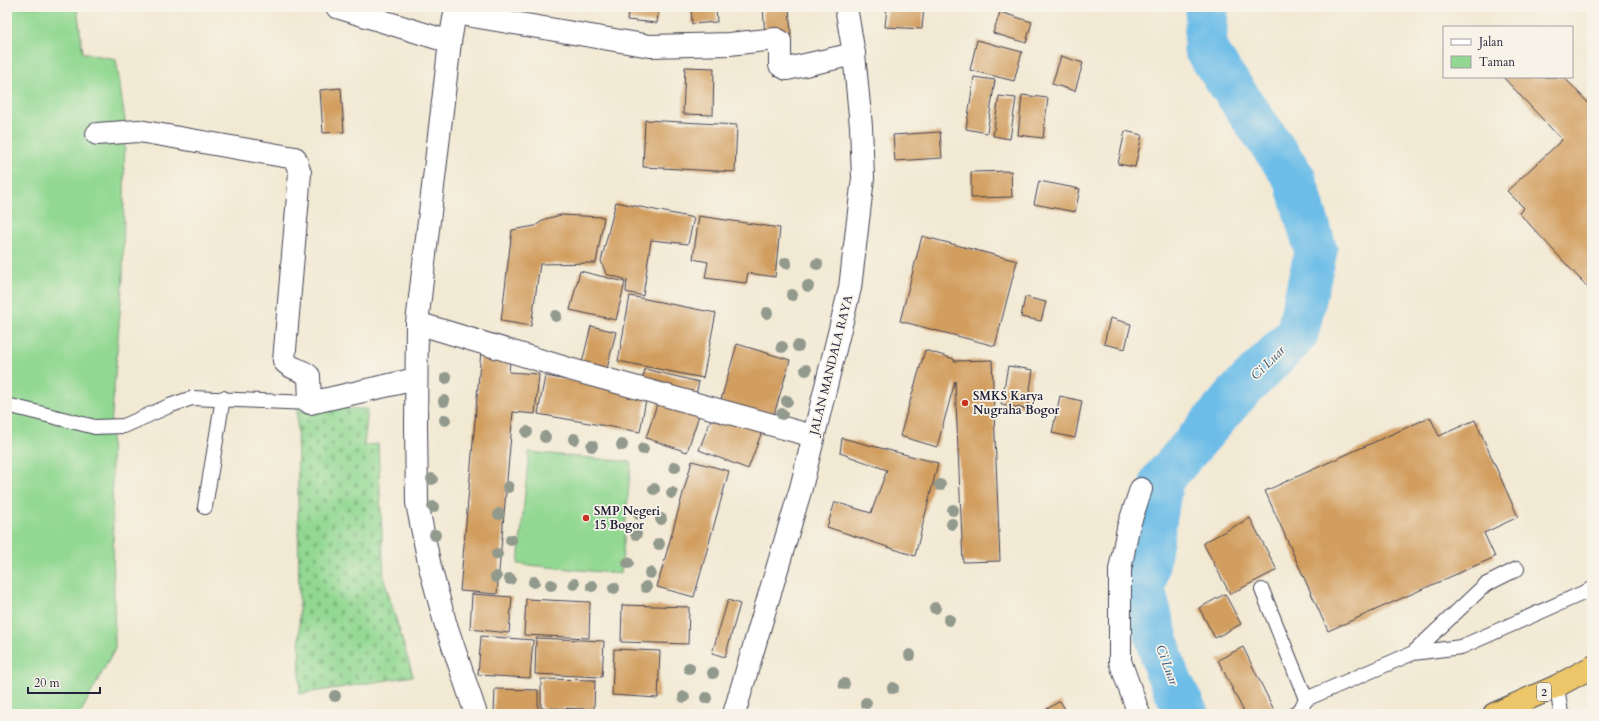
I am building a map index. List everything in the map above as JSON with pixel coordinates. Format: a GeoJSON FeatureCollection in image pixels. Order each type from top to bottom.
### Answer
{"type":"FeatureCollection","features":[{"type":"Feature","properties":{"kind":"highway","name":"2"},"geometry":{"type":"LineString","coordinates":[[1494,714],[1557,686],[1592,667]]}},
{"type":"Feature","properties":{"kind":"street"},"geometry":{"type":"LineString","coordinates":[[337,7],[450,42]]}},
{"type":"Feature","properties":{"kind":"street","name":"JALAN MANDALA RAYA"},"geometry":{"type":"LineString","coordinates":[[734,714],[801,488],[850,288],[863,178],[861,126],[854,54],[846,7]]}},
{"type":"Feature","properties":{"kind":"street"},"geometry":{"type":"LineString","coordinates":[[476,714],[445,622],[430,567],[417,502],[417,323],[455,10],[650,46],[729,44],[776,39],[780,41],[780,65],[788,69],[854,54]]}},
{"type":"Feature","properties":{"kind":"street"},"geometry":{"type":"LineString","coordinates":[[97,134],[139,131],[295,158],[300,173],[284,361],[287,365],[303,370],[309,376],[310,403],[416,379]]}},
{"type":"Feature","properties":{"kind":"street"},"geometry":{"type":"LineString","coordinates":[[417,323],[569,369],[813,436]]}},
{"type":"Feature","properties":{"kind":"street"},"geometry":{"type":"LineString","coordinates":[[1139,714],[1120,661],[1120,578],[1128,528],[1141,489]]}},
{"type":"Feature","properties":{"kind":"lane"},"geometry":{"type":"LineString","coordinates":[[7,405],[95,427],[124,426],[169,406],[192,398],[223,398],[310,403]]}},
{"type":"Feature","properties":{"kind":"lane"},"geometry":{"type":"LineString","coordinates":[[205,508],[223,398]]}},
{"type":"Feature","properties":{"kind":"lane"},"geometry":{"type":"LineString","coordinates":[[1413,653],[1485,585],[1517,569]]}},
{"type":"Feature","properties":{"kind":"lane"},"geometry":{"type":"LineString","coordinates":[[1262,590],[1306,699]]}},
{"type":"Feature","properties":{"kind":"lane"},"geometry":{"type":"LineString","coordinates":[[1296,714],[1306,699],[1413,653],[1460,647],[1592,590]]}},
{"type":"Feature","properties":{"kind":"lane"},"geometry":{"type":"LineString","coordinates":[[1557,686],[1561,714]]}},
{"type":"Feature","properties":{"kind":"green space"},"geometry":{"type":"Polygon","coordinates":[[[7,7],[77,7],[83,53],[116,59],[125,120],[123,276],[111,425],[115,648],[80,714],[7,714],[7,7]]]}},
{"type":"Feature","properties":{"kind":"green space"},"geometry":{"type":"Polygon","coordinates":[[[297,406],[368,409],[364,445],[378,444],[384,579],[413,676],[300,694],[297,406]]]}},
{"type":"Feature","properties":{"kind":"green space"},"geometry":{"type":"Polygon","coordinates":[[[529,452],[631,462],[621,574],[518,564],[529,452]]]}},
{"type":"Feature","properties":{"kind":"building"},"geometry":{"type":"Polygon","coordinates":[[[488,7],[516,7],[514,15],[488,7]]]}},
{"type":"Feature","properties":{"kind":"building"},"geometry":{"type":"Polygon","coordinates":[[[629,7],[659,7],[657,23],[627,20],[629,7]]]}},
{"type":"Feature","properties":{"kind":"building"},"geometry":{"type":"Polygon","coordinates":[[[691,7],[716,7],[717,22],[692,24],[691,7]]]}},
{"type":"Feature","properties":{"kind":"building"},"geometry":{"type":"Polygon","coordinates":[[[763,7],[789,7],[791,35],[765,37],[763,7]]]}},
{"type":"Feature","properties":{"kind":"building"},"geometry":{"type":"Polygon","coordinates":[[[887,7],[924,7],[922,29],[885,27],[887,7]]]}},
{"type":"Feature","properties":{"kind":"building"},"geometry":{"type":"Polygon","coordinates":[[[1000,12],[1032,22],[1026,43],[993,33],[1000,12]]]}},
{"type":"Feature","properties":{"kind":"building"},"geometry":{"type":"Polygon","coordinates":[[[977,40],[1022,52],[1014,81],[970,70],[977,40]]]}},
{"type":"Feature","properties":{"kind":"building"},"geometry":{"type":"Polygon","coordinates":[[[1061,56],[1083,63],[1075,91],[1052,84],[1061,56]]]}},
{"type":"Feature","properties":{"kind":"building"},"geometry":{"type":"Polygon","coordinates":[[[685,67],[714,68],[713,115],[683,114],[685,67]]]}},
{"type":"Feature","properties":{"kind":"building"},"geometry":{"type":"Polygon","coordinates":[[[974,77],[995,80],[987,133],[966,129],[974,77]]]}},
{"type":"Feature","properties":{"kind":"building"},"geometry":{"type":"Polygon","coordinates":[[[1504,78],[1565,78],[1592,107],[1592,292],[1519,213],[1524,208],[1507,191],[1562,140],[1504,78]]]}},
{"type":"Feature","properties":{"kind":"building"},"geometry":{"type":"Polygon","coordinates":[[[341,88],[344,132],[323,133],[320,90],[341,88]]]}},
{"type":"Feature","properties":{"kind":"building"},"geometry":{"type":"Polygon","coordinates":[[[1022,95],[1048,98],[1043,138],[1018,135],[1022,95]]]}},
{"type":"Feature","properties":{"kind":"building"},"geometry":{"type":"Polygon","coordinates":[[[999,96],[1016,98],[1010,139],[993,136],[999,96]]]}},
{"type":"Feature","properties":{"kind":"building"},"geometry":{"type":"Polygon","coordinates":[[[645,120],[737,125],[735,172],[643,167],[645,120]]]}},
{"type":"Feature","properties":{"kind":"building"},"geometry":{"type":"Polygon","coordinates":[[[1125,131],[1142,135],[1135,167],[1118,164],[1125,131]]]}},
{"type":"Feature","properties":{"kind":"building"},"geometry":{"type":"Polygon","coordinates":[[[940,132],[942,158],[895,161],[893,135],[940,132]]]}},
{"type":"Feature","properties":{"kind":"building"},"geometry":{"type":"Polygon","coordinates":[[[1011,171],[1012,197],[971,198],[971,172],[1011,171]]]}},
{"type":"Feature","properties":{"kind":"building"},"geometry":{"type":"Polygon","coordinates":[[[1039,181],[1080,189],[1075,212],[1034,204],[1039,181]]]}},
{"type":"Feature","properties":{"kind":"building"},"geometry":{"type":"Polygon","coordinates":[[[616,202],[694,218],[688,244],[651,240],[643,296],[626,292],[627,280],[606,274],[601,261],[616,202]]]}},
{"type":"Feature","properties":{"kind":"building"},"geometry":{"type":"Polygon","coordinates":[[[561,215],[604,217],[596,263],[540,264],[531,326],[501,321],[512,230],[535,226],[545,219],[561,215]]]}},
{"type":"Feature","properties":{"kind":"building"},"geometry":{"type":"Polygon","coordinates":[[[699,216],[780,228],[775,277],[748,273],[746,283],[705,278],[708,262],[693,259],[699,216]]]}},
{"type":"Feature","properties":{"kind":"building"},"geometry":{"type":"Polygon","coordinates":[[[922,236],[1017,261],[995,346],[900,321],[922,236]]]}},
{"type":"Feature","properties":{"kind":"building"},"geometry":{"type":"Polygon","coordinates":[[[580,271],[625,282],[616,320],[570,310],[580,271]]]}},
{"type":"Feature","properties":{"kind":"building"},"geometry":{"type":"Polygon","coordinates":[[[630,296],[716,313],[703,378],[618,361],[630,296]]]}},
{"type":"Feature","properties":{"kind":"building"},"geometry":{"type":"Polygon","coordinates":[[[1025,297],[1046,302],[1041,321],[1021,317],[1025,297]]]}},
{"type":"Feature","properties":{"kind":"building"},"geometry":{"type":"Polygon","coordinates":[[[1110,318],[1131,324],[1125,349],[1104,344],[1110,318]]]}},
{"type":"Feature","properties":{"kind":"building"},"geometry":{"type":"Polygon","coordinates":[[[591,326],[616,332],[605,377],[580,371],[591,326]]]}},
{"type":"Feature","properties":{"kind":"building"},"geometry":{"type":"Polygon","coordinates":[[[737,344],[790,360],[773,418],[720,403],[737,344]]]}},
{"type":"Feature","properties":{"kind":"building"},"geometry":{"type":"Polygon","coordinates":[[[925,350],[954,359],[954,361],[992,360],[1000,561],[963,562],[955,381],[937,447],[900,436],[925,350]]]}},
{"type":"Feature","properties":{"kind":"building"},"geometry":{"type":"Polygon","coordinates":[[[481,351],[511,353],[509,372],[539,374],[535,414],[513,412],[497,594],[460,591],[481,351]]]}},
{"type":"Feature","properties":{"kind":"building"},"geometry":{"type":"Polygon","coordinates":[[[1008,366],[1033,370],[1027,409],[1001,405],[1008,366]]]}},
{"type":"Feature","properties":{"kind":"building"},"geometry":{"type":"Polygon","coordinates":[[[645,369],[699,382],[695,398],[641,385],[645,369]]]}},
{"type":"Feature","properties":{"kind":"building"},"geometry":{"type":"Polygon","coordinates":[[[545,376],[647,394],[640,432],[538,414],[545,376]]]}},
{"type":"Feature","properties":{"kind":"building"},"geometry":{"type":"Polygon","coordinates":[[[660,395],[701,409],[687,452],[646,438],[660,395]]]}},
{"type":"Feature","properties":{"kind":"building"},"geometry":{"type":"Polygon","coordinates":[[[1060,396],[1082,401],[1075,438],[1052,433],[1060,396]]]}},
{"type":"Feature","properties":{"kind":"building"},"geometry":{"type":"Polygon","coordinates":[[[714,411],[763,429],[748,469],[699,450],[714,411]]]}},
{"type":"Feature","properties":{"kind":"building"},"geometry":{"type":"Polygon","coordinates":[[[1430,417],[1439,436],[1475,420],[1518,517],[1484,533],[1495,557],[1328,631],[1265,491],[1430,417]]]}},
{"type":"Feature","properties":{"kind":"building"},"geometry":{"type":"Polygon","coordinates":[[[842,438],[938,463],[915,556],[827,527],[835,502],[871,513],[887,470],[840,453],[842,438]]]}},
{"type":"Feature","properties":{"kind":"building"},"geometry":{"type":"Polygon","coordinates":[[[692,461],[729,471],[694,597],[657,587],[692,461]]]}},
{"type":"Feature","properties":{"kind":"building"},"geometry":{"type":"Polygon","coordinates":[[[1250,518],[1277,570],[1230,594],[1203,543],[1250,518]]]}},
{"type":"Feature","properties":{"kind":"building"},"geometry":{"type":"Polygon","coordinates":[[[472,594],[512,597],[509,633],[470,629],[472,594]]]}},
{"type":"Feature","properties":{"kind":"building"},"geometry":{"type":"Polygon","coordinates":[[[1225,594],[1241,624],[1215,638],[1199,608],[1225,594]]]}},
{"type":"Feature","properties":{"kind":"building"},"geometry":{"type":"Polygon","coordinates":[[[526,599],[590,602],[589,638],[524,635],[526,599]]]}},
{"type":"Feature","properties":{"kind":"building"},"geometry":{"type":"Polygon","coordinates":[[[728,600],[740,604],[725,657],[712,653],[728,600]]]}},
{"type":"Feature","properties":{"kind":"building"},"geometry":{"type":"Polygon","coordinates":[[[622,605],[689,607],[688,644],[621,642],[622,605]]]}},
{"type":"Feature","properties":{"kind":"building"},"geometry":{"type":"Polygon","coordinates":[[[481,636],[533,640],[530,678],[478,675],[481,636]]]}},
{"type":"Feature","properties":{"kind":"building"},"geometry":{"type":"Polygon","coordinates":[[[536,638],[604,641],[602,677],[535,674],[536,638]]]}},
{"type":"Feature","properties":{"kind":"building"},"geometry":{"type":"Polygon","coordinates":[[[1243,647],[1276,714],[1245,714],[1218,660],[1243,647]]]}},
{"type":"Feature","properties":{"kind":"building"},"geometry":{"type":"Polygon","coordinates":[[[614,649],[660,651],[658,698],[612,695],[614,649]]]}},
{"type":"Feature","properties":{"kind":"building"},"geometry":{"type":"Polygon","coordinates":[[[541,679],[595,680],[594,709],[541,708],[541,679]]]}},
{"type":"Feature","properties":{"kind":"building"},"geometry":{"type":"Polygon","coordinates":[[[495,689],[538,690],[538,714],[494,714],[495,689]]]}},
{"type":"Feature","properties":{"kind":"building"},"geometry":{"type":"Polygon","coordinates":[[[1060,701],[1068,714],[1039,714],[1060,701]]]}},
{"type":"Feature","properties":{"kind":"building"},"geometry":{"type":"Polygon","coordinates":[[[541,709],[633,713],[633,714],[541,714],[541,709]]]}},
{"type":"Feature","properties":{"kind":"waterway","name":"Ci Luar"},"geometry":{"type":"LineString","coordinates":[[1187,714],[1165,669],[1144,590],[1162,480],[1236,395],[1297,334],[1316,251],[1295,179],[1205,49],[1207,7]]}},
{"type":"Feature","properties":{"kind":"place","name":"SMKS Karya Nugraha Bogor"},"geometry":{"type":"Point","coordinates":[965,403]}},
{"type":"Feature","properties":{"kind":"place","name":"SMP Negeri 15 Bogor"},"geometry":{"type":"Point","coordinates":[586,518]}}]}
